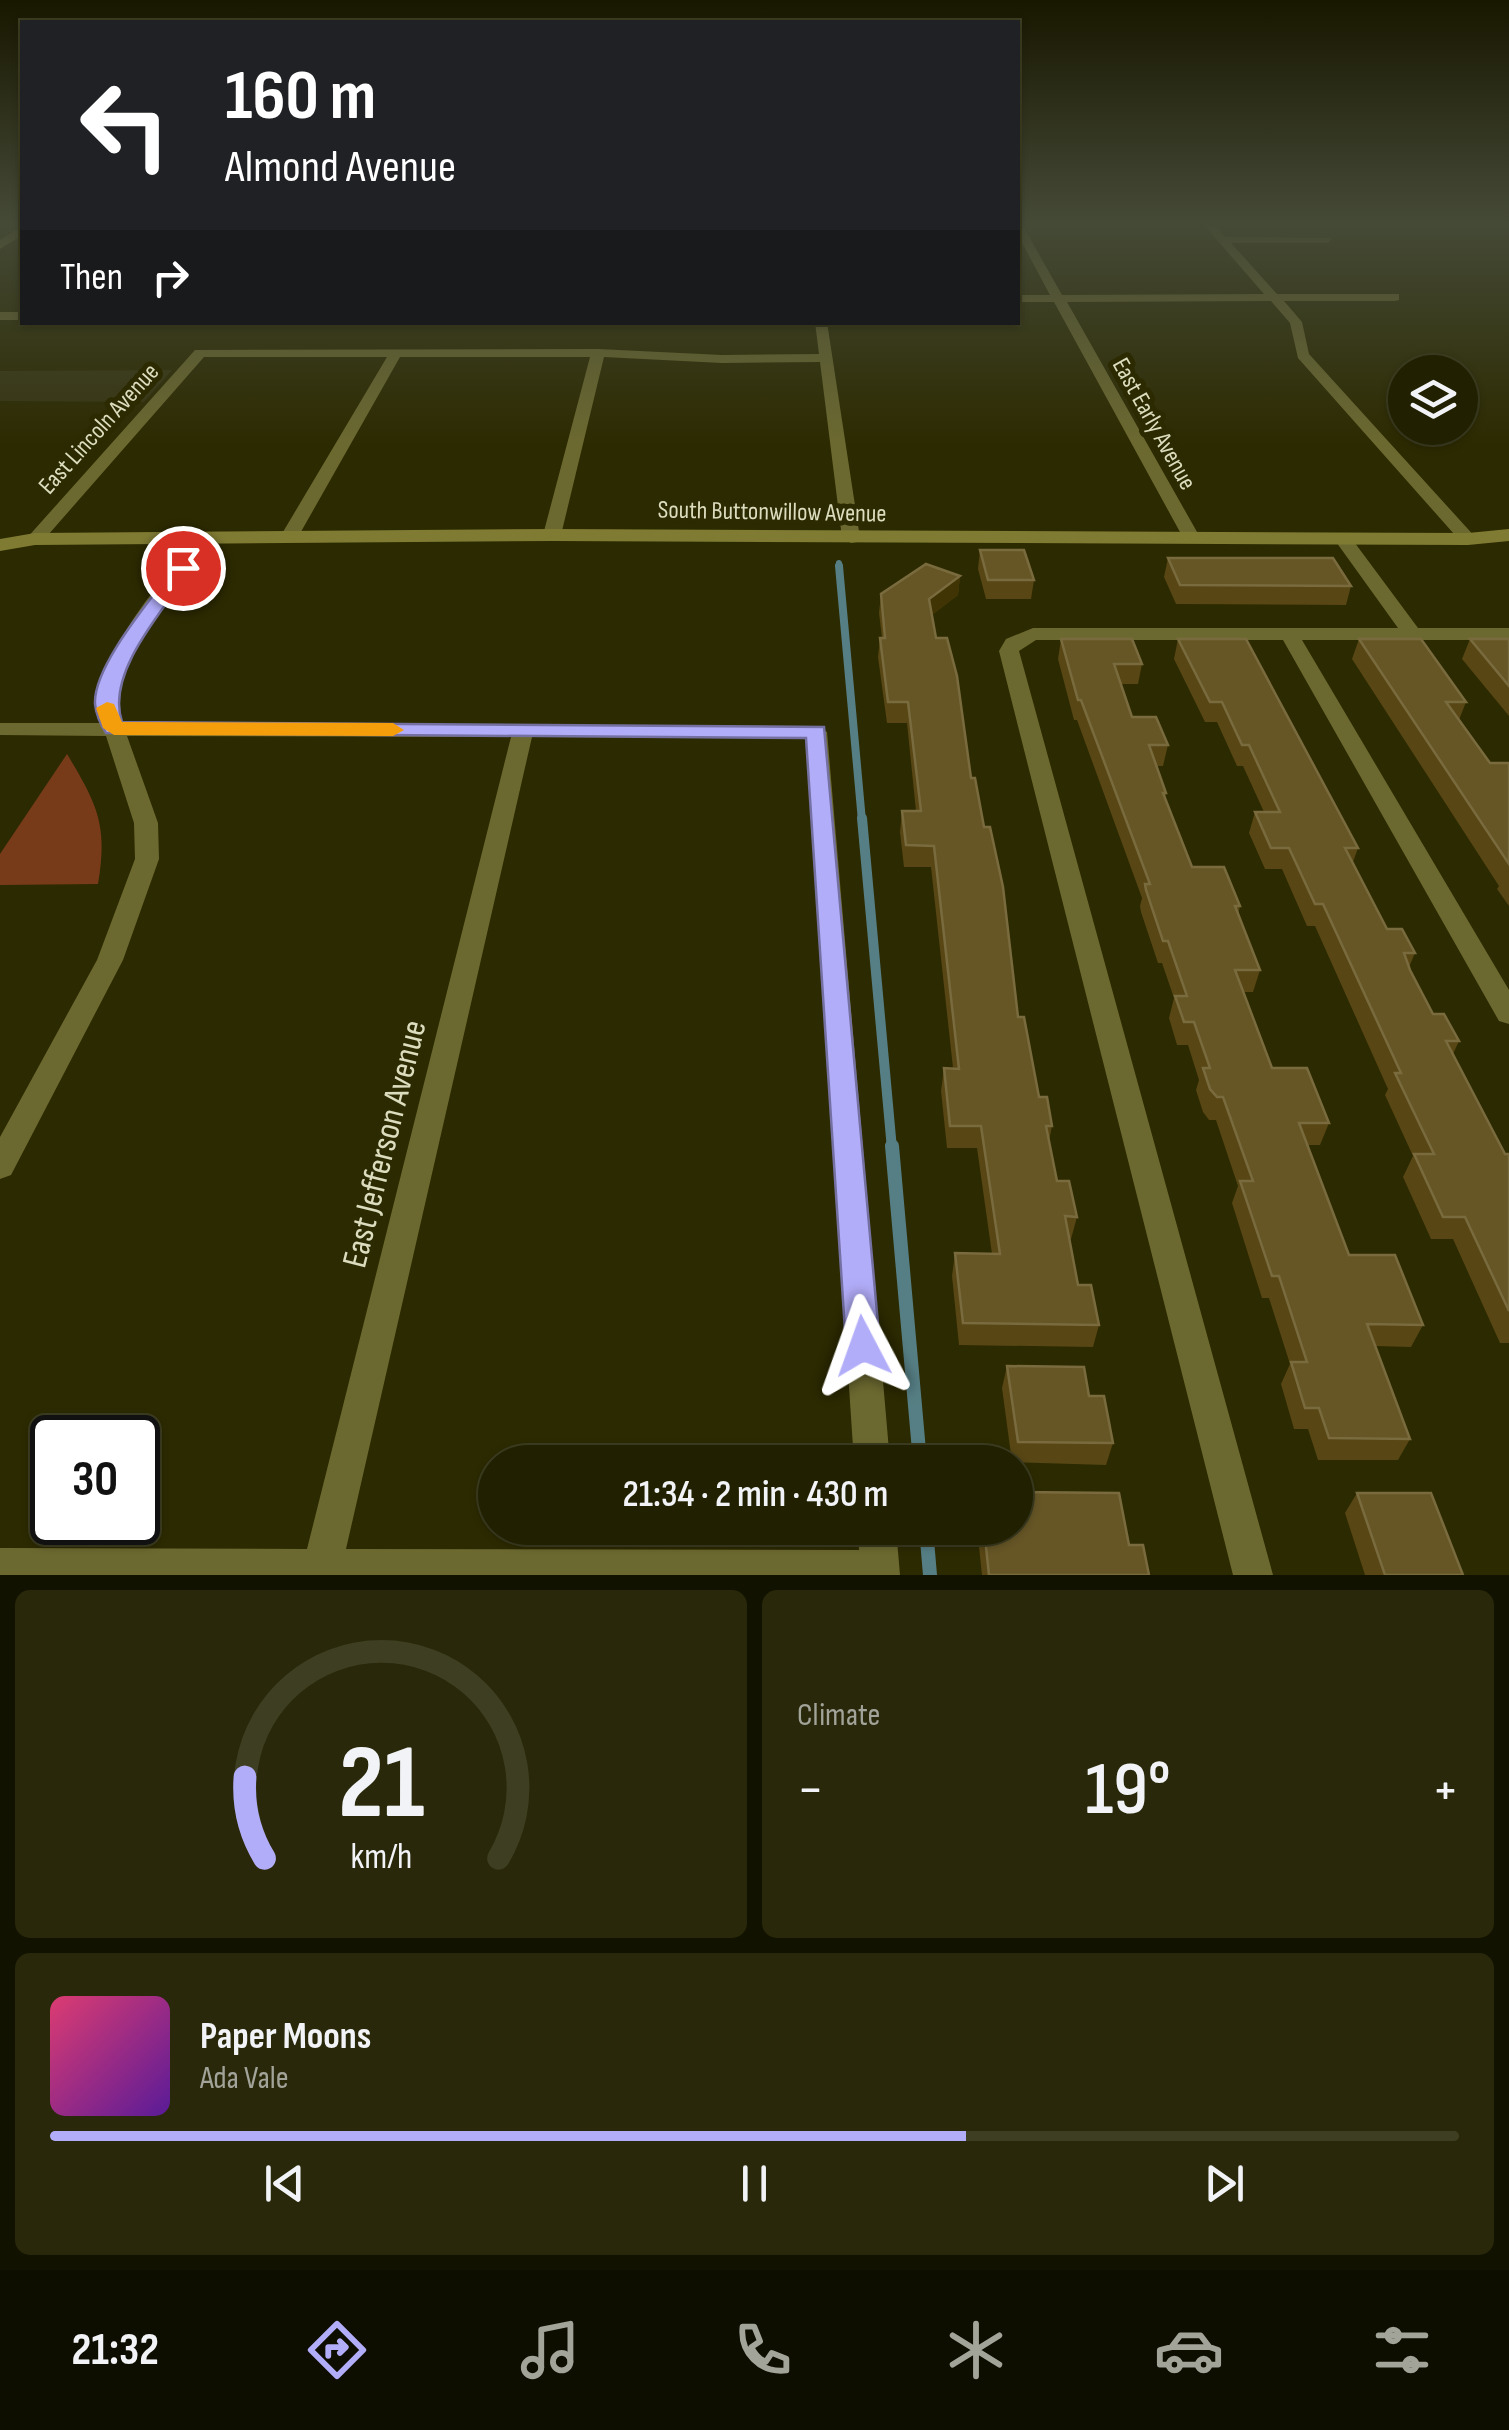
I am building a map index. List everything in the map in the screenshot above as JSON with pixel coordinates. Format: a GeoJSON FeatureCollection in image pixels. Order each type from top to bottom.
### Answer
{"type":"FeatureCollection","features":[{"type":"Feature","properties":{"kind":"street","name":"East Early Avenue"},"geometry":{"type":"LineString","coordinates":[[1054,298],[1112,390],[1192,539]]}},
{"type":"Feature","properties":{"kind":"street"},"geometry":{"type":"LineString","coordinates":[[1276,298],[1300,328],[1303,354],[1468,539]]}},
{"type":"Feature","properties":{"kind":"street"},"geometry":{"type":"LineString","coordinates":[[821,325],[851,538]]}},
{"type":"Feature","properties":{"kind":"street","name":"East Lincoln Avenue"},"geometry":{"type":"LineString","coordinates":[[35,539],[200,353],[396,353]]}},
{"type":"Feature","properties":{"kind":"street"},"geometry":{"type":"LineString","coordinates":[[290,537],[396,353],[825,358]]}},
{"type":"Feature","properties":{"kind":"street"},"geometry":{"type":"LineString","coordinates":[[552,534],[598,353]]}},
{"type":"Feature","properties":{"kind":"street","name":"South Buttonwillow Avenue"},"geometry":{"type":"LineString","coordinates":[[0,534],[35,539]]}},
{"type":"Feature","properties":{"kind":"street","name":"South Buttonwillow Avenue"},"geometry":{"type":"LineString","coordinates":[[0,544],[35,539],[552,534],[1192,539],[1468,539],[1509,535]]}},
{"type":"Feature","properties":{"kind":"street"},"geometry":{"type":"LineString","coordinates":[[0,1166],[110,960],[147,859],[146,823],[106,705],[108,685],[123,656],[203,538]]}},
{"type":"Feature","properties":{"kind":"street"},"geometry":{"type":"LineString","coordinates":[[1344,539],[1412,634]]}},
{"type":"Feature","properties":{"kind":"street"},"geometry":{"type":"LineString","coordinates":[[1253,1575],[1009,651],[1021,638],[1033,634],[1509,634]]}},
{"type":"Feature","properties":{"kind":"street"},"geometry":{"type":"LineString","coordinates":[[1288,634],[1509,1014]]}},
{"type":"Feature","properties":{"kind":"street"},"geometry":{"type":"LineString","coordinates":[[0,729],[816,732],[871,1445]]}},
{"type":"Feature","properties":{"kind":"street","name":"East Jefferson Avenue"},"geometry":{"type":"LineString","coordinates":[[321,1571],[523,730]]}},
{"type":"Feature","properties":{"kind":"street"},"geometry":{"type":"LineString","coordinates":[[0,1568],[880,1572],[878,1545]]}},
{"type":"Feature","properties":{"kind":"shaded area"},"geometry":{"type":"Polygon","coordinates":[[[172,370],[144,402],[0,401],[0,371],[172,370]]]}},
{"type":"Feature","properties":{"kind":"shaded area"},"geometry":{"type":"Polygon","coordinates":[[[67,754],[98,816],[102,846],[98,884],[0,885],[0,854],[67,754]]]}},
{"type":"Feature","properties":{"kind":"building"},"geometry":{"type":"Polygon","coordinates":[[[980,550],[1024,550],[1034,580],[988,580],[980,550]]]}},
{"type":"Feature","properties":{"kind":"building"},"geometry":{"type":"Polygon","coordinates":[[[1168,558],[1333,558],[1351,586],[1180,585],[1168,558]]]}},
{"type":"Feature","properties":{"kind":"building"},"geometry":{"type":"Polygon","coordinates":[[[926,564],[960,576],[929,599],[936,638],[947,638],[957,676],[971,778],[975,778],[984,827],[990,827],[1003,887],[1018,1017],[1024,1017],[1039,1097],[1047,1097],[1052,1126],[1046,1126],[1057,1181],[1069,1181],[1077,1217],[1065,1216],[1078,1285],[1091,1285],[1099,1325],[963,1323],[955,1253],[1000,1254],[981,1126],[950,1126],[944,1068],[959,1069],[934,846],[906,845],[902,811],[921,811],[908,702],[888,702],[880,638],[885,638],[881,594],[926,564]]]}},
{"type":"Feature","properties":{"kind":"building"},"geometry":{"type":"Polygon","coordinates":[[[1061,639],[1132,639],[1142,664],[1114,664],[1132,717],[1156,717],[1168,745],[1149,745],[1192,867],[1224,867],[1240,906],[1235,906],[1260,970],[1235,970],[1272,1068],[1307,1068],[1329,1123],[1299,1123],[1349,1255],[1395,1255],[1423,1325],[1367,1324],[1410,1439],[1329,1438],[1319,1408],[1305,1408],[1291,1362],[1307,1362],[1279,1276],[1272,1276],[1240,1181],[1253,1181],[1223,1097],[1217,1097],[1210,1089],[1203,1068],[1210,1068],[1194,1022],[1184,1022],[1175,996],[1187,996],[1168,941],[1163,941],[1146,890],[1145,884],[1150,884],[1078,700],[1061,639]]]}},
{"type":"Feature","properties":{"kind":"building"},"geometry":{"type":"Polygon","coordinates":[[[1178,639],[1246,639],[1358,848],[1345,848],[1387,929],[1402,929],[1415,953],[1404,953],[1410,970],[1433,1014],[1444,1014],[1459,1041],[1446,1041],[1505,1154],[1509,1154],[1509,1311],[1465,1217],[1443,1217],[1414,1154],[1434,1154],[1395,1073],[1401,1073],[1323,904],[1315,904],[1289,848],[1271,848],[1255,812],[1280,812],[1249,745],[1242,745],[1222,702],[1210,702],[1178,639]]]}},
{"type":"Feature","properties":{"kind":"building"},"geometry":{"type":"Polygon","coordinates":[[[1359,639],[1421,639],[1466,702],[1446,702],[1490,763],[1509,763],[1509,864],[1359,639]]]}},
{"type":"Feature","properties":{"kind":"building"},"geometry":{"type":"Polygon","coordinates":[[[1470,639],[1509,639],[1509,686],[1470,639]]]}},
{"type":"Feature","properties":{"kind":"building"},"geometry":{"type":"Polygon","coordinates":[[[1007,1366],[1084,1367],[1089,1396],[1104,1396],[1113,1443],[1018,1442],[1007,1366]]]}},
{"type":"Feature","properties":{"kind":"building"},"geometry":{"type":"Polygon","coordinates":[[[1033,1492],[1119,1493],[1129,1545],[1143,1545],[1149,1575],[989,1575],[986,1545],[1033,1545],[1033,1492]]]}},
{"type":"Feature","properties":{"kind":"building"},"geometry":{"type":"Polygon","coordinates":[[[1357,1493],[1431,1493],[1463,1575],[1385,1575],[1357,1493]]]}},
{"type":"Feature","properties":{"kind":"waterway"},"geometry":{"type":"LineString","coordinates":[[839,563],[840,569]]}},
{"type":"Feature","properties":{"kind":"waterway"},"geometry":{"type":"LineString","coordinates":[[839,566],[862,821]]}},
{"type":"Feature","properties":{"kind":"waterway"},"geometry":{"type":"LineString","coordinates":[[862,818],[892,1149]]}},
{"type":"Feature","properties":{"kind":"waterway"},"geometry":{"type":"LineString","coordinates":[[892,1146],[918,1445]]}},
{"type":"Feature","properties":{"kind":"waterway"},"geometry":{"type":"LineString","coordinates":[[927,1545],[930,1575]]}},
{"type":"Feature","properties":{"kind":"slow traffic"},"geometry":{"type":"LineString","coordinates":[[107,708],[114,728],[393,730]]}},
{"type":"Feature","properties":{"kind":"route"},"geometry":{"type":"LineString","coordinates":[[183,568],[123,656],[108,685],[106,705],[114,728],[816,732],[863,1346]]}}]}
